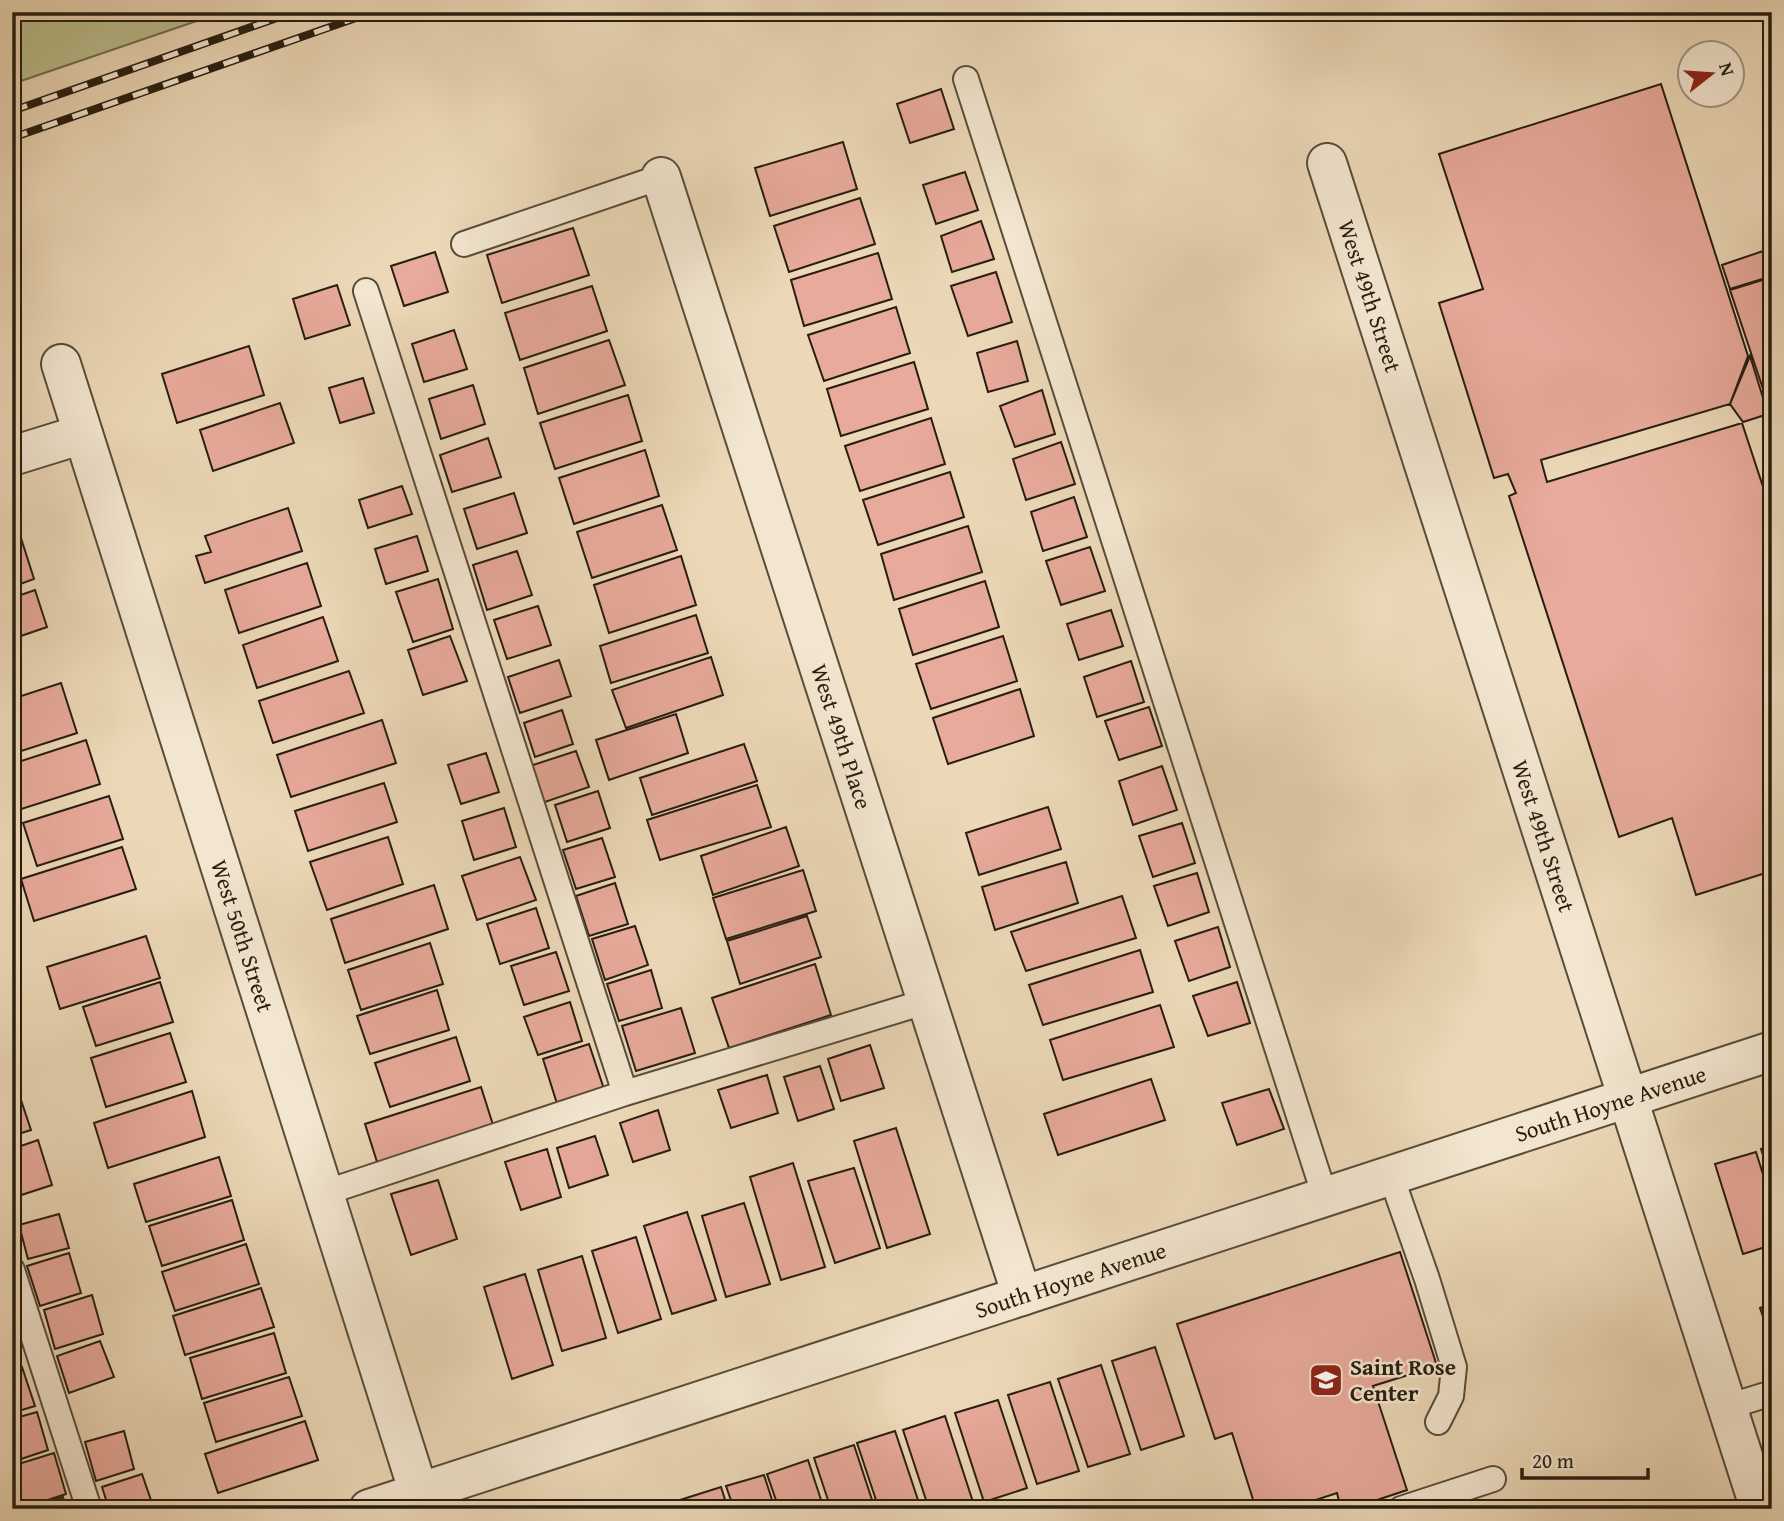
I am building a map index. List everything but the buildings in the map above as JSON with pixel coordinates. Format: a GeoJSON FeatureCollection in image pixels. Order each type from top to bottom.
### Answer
{"type":"FeatureCollection","features":[{"type":"Feature","properties":{"kind":"street","name":"West 49th Street"},"geometry":{"type":"LineString","coordinates":[[1327,163],[1760,1509]]}},
{"type":"Feature","properties":{"kind":"street","name":"West 49th Place"},"geometry":{"type":"LineString","coordinates":[[661,177],[1022,1296]]}},
{"type":"Feature","properties":{"kind":"street","name":"West 50th Street"},"geometry":{"type":"LineString","coordinates":[[61,364],[422,1501]]}},
{"type":"Feature","properties":{"kind":"street"},"geometry":{"type":"LineString","coordinates":[[12,456],[83,434]]}},
{"type":"Feature","properties":{"kind":"street","name":"South Hoyne Avenue"},"geometry":{"type":"LineString","coordinates":[[369,1509],[422,1501],[1022,1296],[1772,1051]]}},
{"type":"Feature","properties":{"kind":"lane"},"geometry":{"type":"LineString","coordinates":[[966,79],[1325,1197]]}},
{"type":"Feature","properties":{"kind":"lane"},"geometry":{"type":"LineString","coordinates":[[464,244],[661,177]]}},
{"type":"Feature","properties":{"kind":"lane"},"geometry":{"type":"LineString","coordinates":[[366,291],[625,1093]]}},
{"type":"Feature","properties":{"kind":"lane"},"geometry":{"type":"LineString","coordinates":[[324,1193],[625,1093],[928,1001]]}},
{"type":"Feature","properties":{"kind":"lane"},"geometry":{"type":"LineString","coordinates":[[1391,1176],[1454,1367],[1451,1396],[1438,1422]]}},
{"type":"Feature","properties":{"kind":"lane"},"geometry":{"type":"LineString","coordinates":[[12,1270],[89,1509]]}},
{"type":"Feature","properties":{"kind":"lane"},"geometry":{"type":"LineString","coordinates":[[1727,1407],[1772,1393]]}},
{"type":"Feature","properties":{"kind":"lane"},"geometry":{"type":"LineString","coordinates":[[1401,1509],[1493,1479]]}},
{"type":"Feature","properties":{"kind":"green space"},"geometry":{"type":"Polygon","coordinates":[[[12,12],[223,12],[12,84],[12,12]]]}},
{"type":"Feature","properties":{"kind":"railway"},"geometry":{"type":"LineString","coordinates":[[12,111],[294,12]]}},
{"type":"Feature","properties":{"kind":"railway"},"geometry":{"type":"LineString","coordinates":[[12,138],[373,12]]}},
{"type":"Feature","properties":{"kind":"place","name":"Saint Rose Center"},"geometry":{"type":"Point","coordinates":[1326,1380]}}]}
